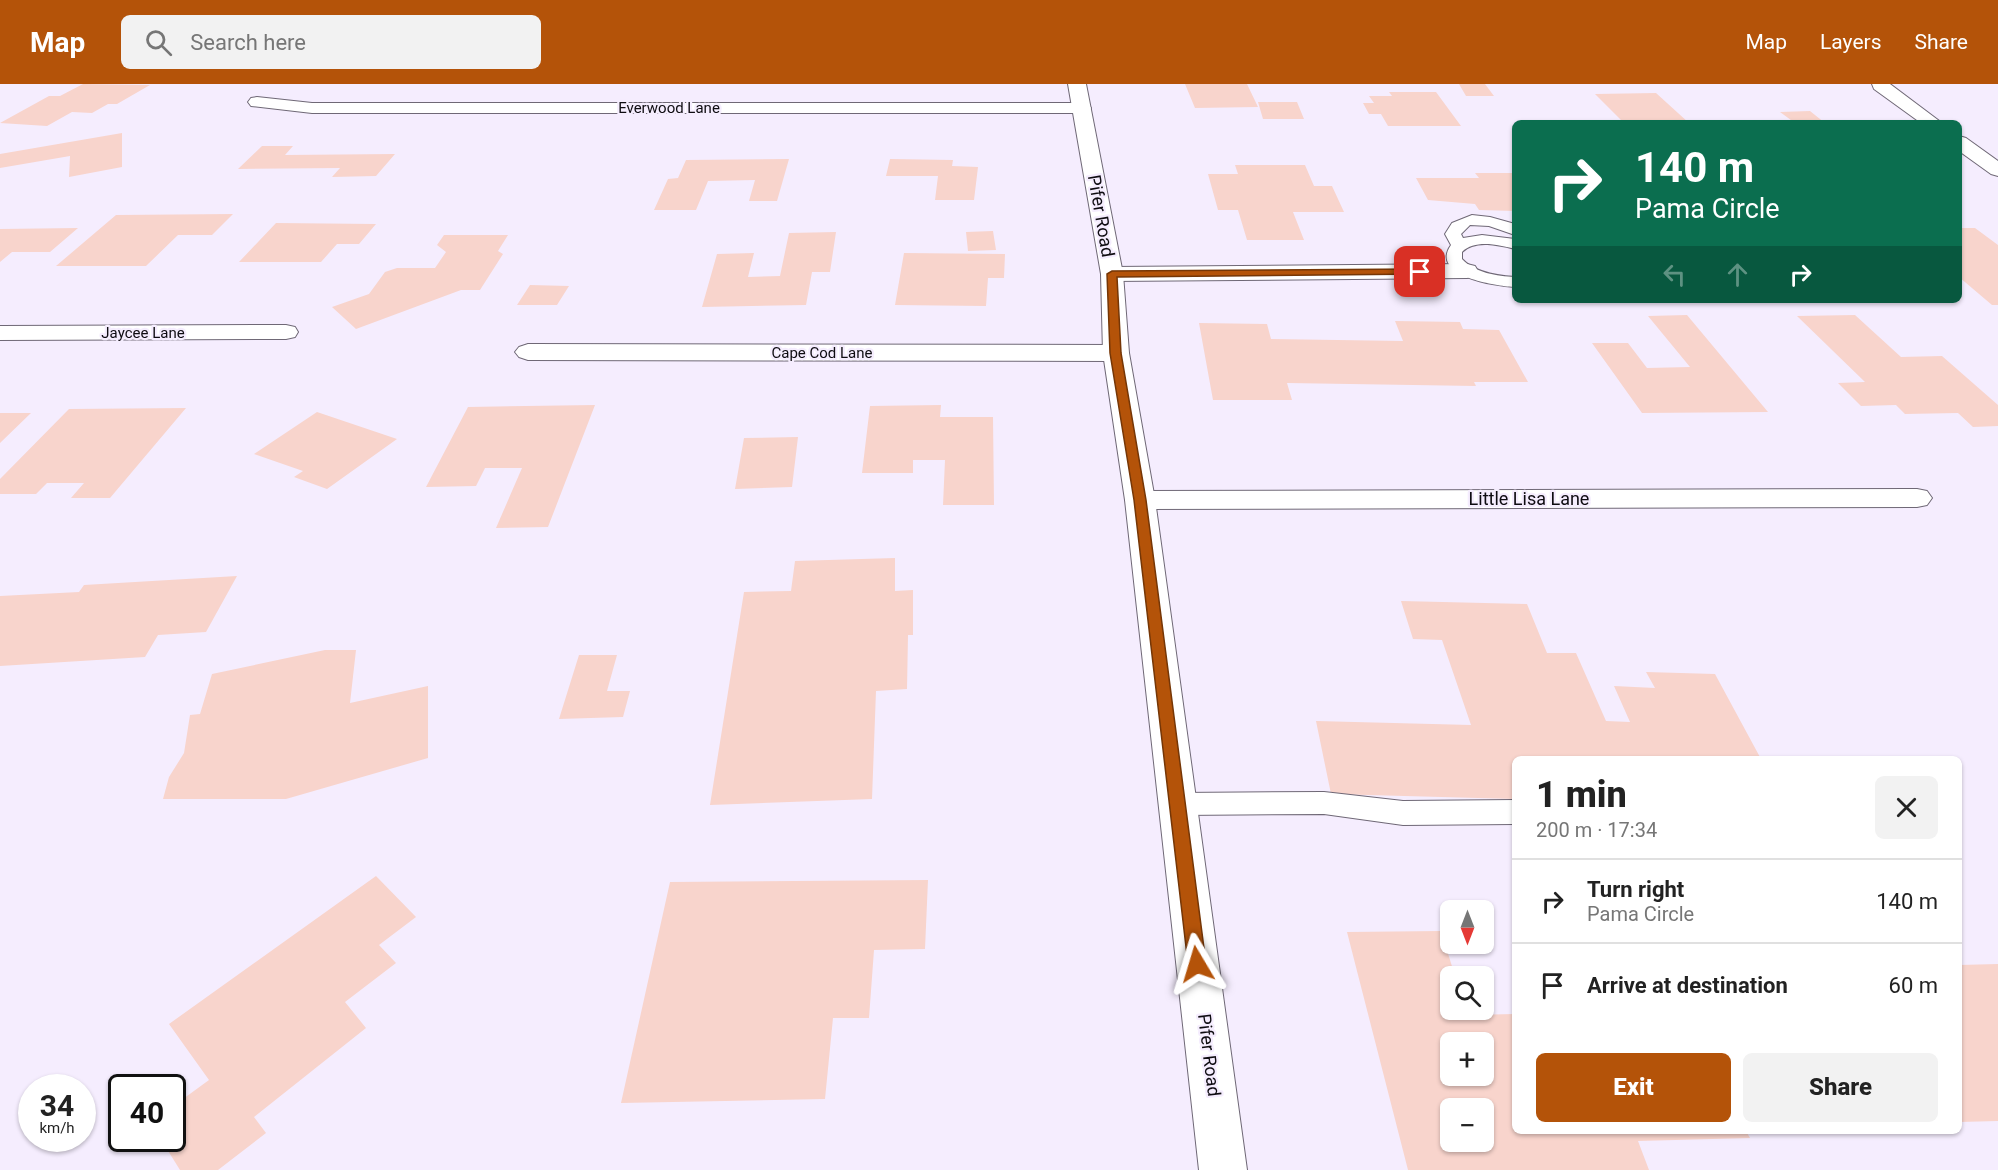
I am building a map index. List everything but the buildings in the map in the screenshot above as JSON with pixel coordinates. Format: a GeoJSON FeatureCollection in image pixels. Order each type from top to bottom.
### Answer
{"type":"FeatureCollection","features":[{"type":"Feature","properties":{"kind":"street"},"geometry":{"type":"LineString","coordinates":[[1880,85],[1929,120]]}},
{"type":"Feature","properties":{"kind":"street","name":"Everwood Lane"},"geometry":{"type":"LineString","coordinates":[[257,102],[312,108],[1079,96]]}},
{"type":"Feature","properties":{"kind":"street","name":"Pifer Road"},"geometry":{"type":"LineString","coordinates":[[1079,96],[1112,274],[1116,353],[1140,500],[1223,1170]]}},
{"type":"Feature","properties":{"kind":"street"},"geometry":{"type":"LineString","coordinates":[[1962,144],[1998,170]]}},
{"type":"Feature","properties":{"kind":"street"},"geometry":{"type":"LineString","coordinates":[[1112,274],[1467,271]]}},
{"type":"Feature","properties":{"kind":"street","name":"Jaycee Lane"},"geometry":{"type":"LineString","coordinates":[[0,333],[286,332]]}},
{"type":"Feature","properties":{"kind":"street","name":"Cape Cod Lane"},"geometry":{"type":"LineString","coordinates":[[528,352],[1116,353]]}},
{"type":"Feature","properties":{"kind":"street","name":"Little Lisa Lane"},"geometry":{"type":"LineString","coordinates":[[1140,500],[1917,498]]}},
{"type":"Feature","properties":{"kind":"lane"},"geometry":{"type":"LineString","coordinates":[[1459,246],[1453,234],[1456,227],[1464,222],[1478,220],[1498,223],[1512,229]]}},
{"type":"Feature","properties":{"kind":"lane"},"geometry":{"type":"LineString","coordinates":[[1512,244],[1479,240],[1459,246],[1454,251],[1454,258],[1467,271],[1494,280],[1512,282]]}},
{"type":"Feature","properties":{"kind":"lane"},"geometry":{"type":"LineString","coordinates":[[1178,804],[1324,803],[1403,813],[1512,812]]}},
{"type":"Feature","properties":{"kind":"route"},"geometry":{"type":"LineString","coordinates":[[1197,964],[1140,500],[1116,353],[1112,274],[1420,272]]}}]}
